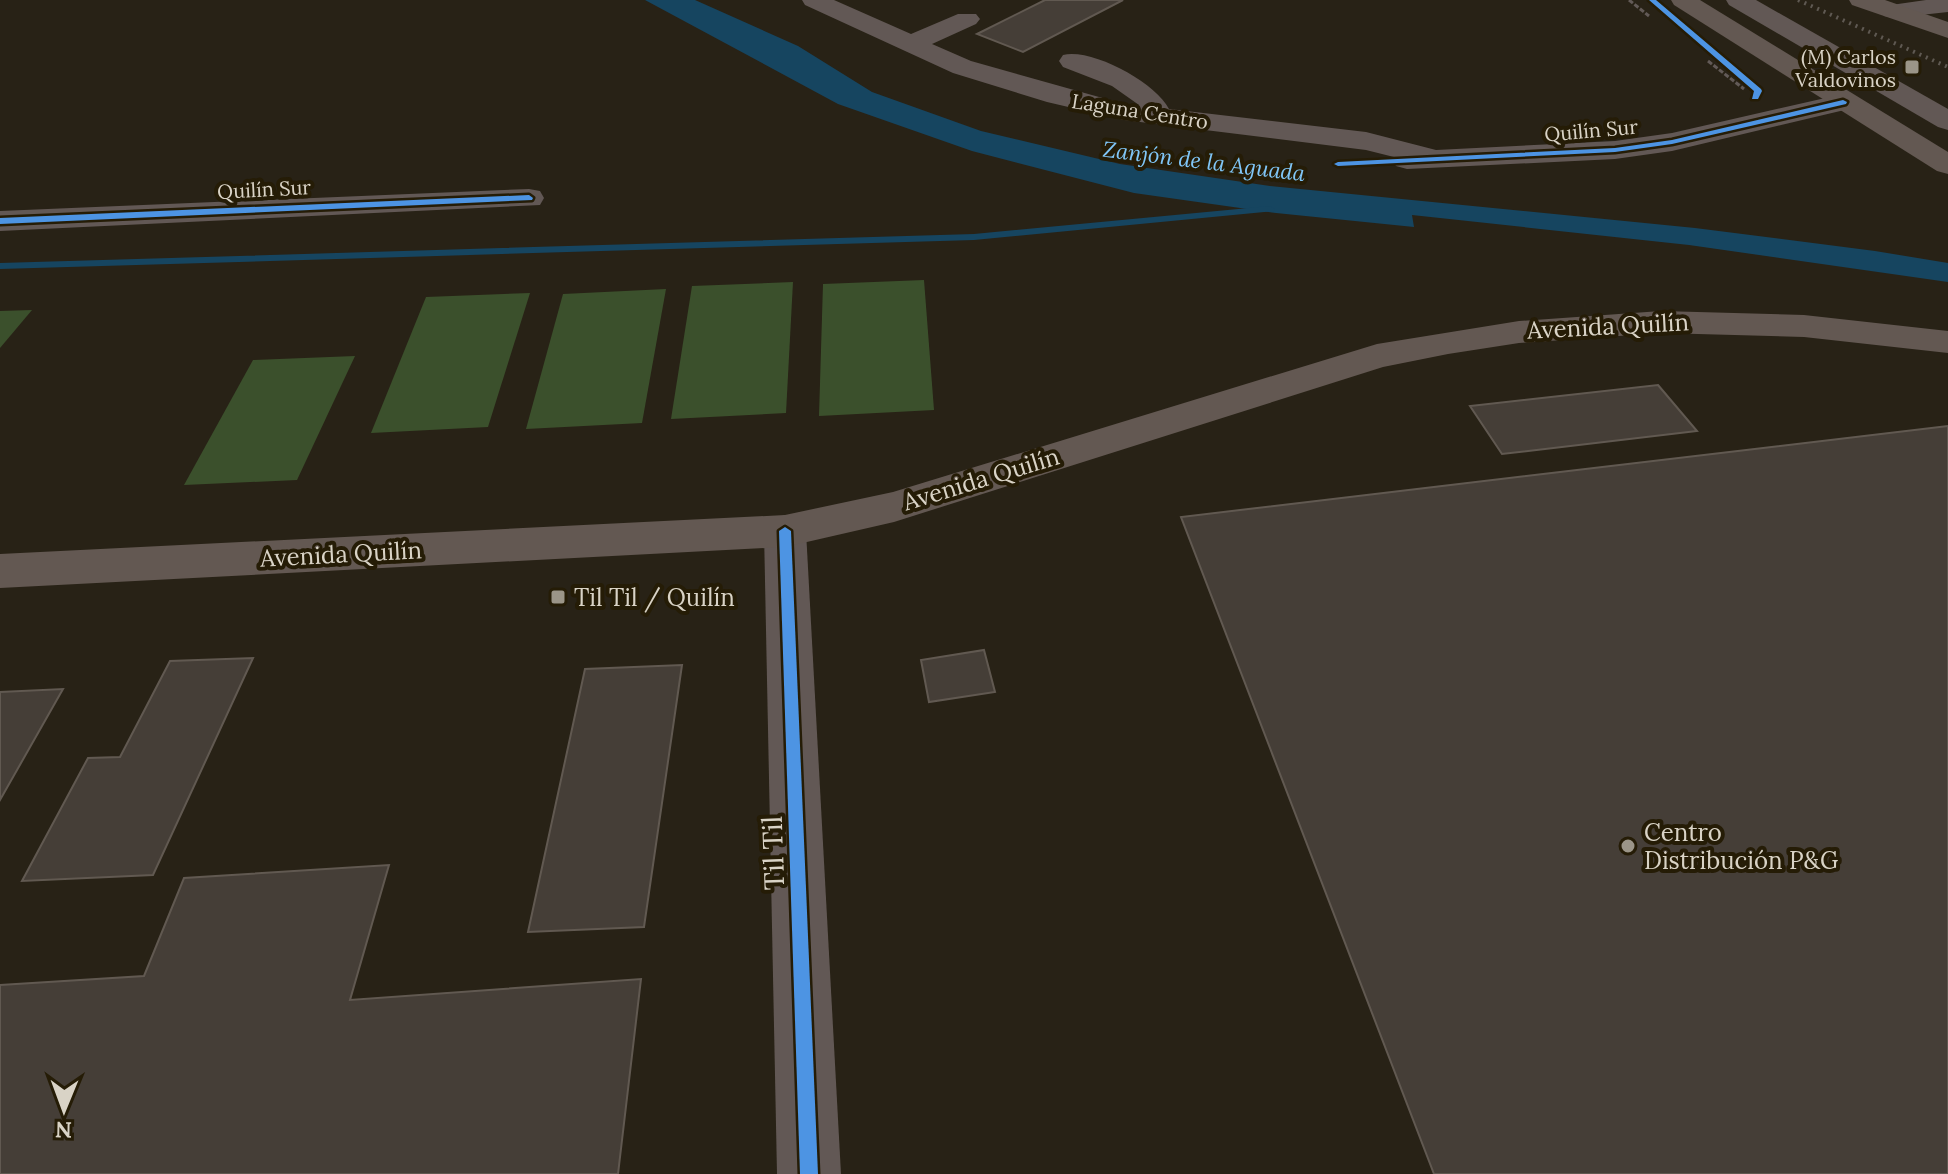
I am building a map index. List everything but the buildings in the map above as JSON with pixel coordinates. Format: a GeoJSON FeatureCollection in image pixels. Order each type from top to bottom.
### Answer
{"type":"FeatureCollection","features":[{"type":"Feature","properties":{"kind":"main road"},"geometry":{"type":"LineString","coordinates":[[1683,0],[1948,165]]}},
{"type":"Feature","properties":{"kind":"main road"},"geometry":{"type":"LineString","coordinates":[[1861,0],[1948,30]]}},
{"type":"Feature","properties":{"kind":"main road","name":"Avenida Quilín"},"geometry":{"type":"LineString","coordinates":[[0,571],[785,531],[894,507],[1346,365],[1433,344],[1544,328],[1643,322],[1762,321],[1873,330],[1948,342]]}},
{"type":"Feature","properties":{"kind":"main road"},"geometry":{"type":"LineString","coordinates":[[1873,330],[1948,325]]}},
{"type":"Feature","properties":{"kind":"street","name":"Laguna Centro"},"geometry":{"type":"LineString","coordinates":[[814,0],[962,67],[1057,96],[1158,117],[1366,141],[1434,158]]}},
{"type":"Feature","properties":{"kind":"street"},"geometry":{"type":"LineString","coordinates":[[1738,0],[1948,121]]}},
{"type":"Feature","properties":{"kind":"street"},"geometry":{"type":"LineString","coordinates":[[1770,0],[1948,103]]}},
{"type":"Feature","properties":{"kind":"street"},"geometry":{"type":"LineString","coordinates":[[1893,11],[1948,5]]}},
{"type":"Feature","properties":{"kind":"street"},"geometry":{"type":"LineString","coordinates":[[911,44],[967,19]]}},
{"type":"Feature","properties":{"kind":"street"},"geometry":{"type":"LineString","coordinates":[[1072,61],[1138,89],[1153,100],[1158,117]]}},
{"type":"Feature","properties":{"kind":"street","name":"Quilín Sur"},"geometry":{"type":"LineString","coordinates":[[1338,164],[1586,153],[1643,147],[1843,102]]}},
{"type":"Feature","properties":{"kind":"street","name":"Quilín Sur"},"geometry":{"type":"LineString","coordinates":[[0,221],[529,198]]}},
{"type":"Feature","properties":{"kind":"street","name":"Til Til"},"geometry":{"type":"LineString","coordinates":[[785,531],[809,1174]]}},
{"type":"Feature","properties":{"kind":"path"},"geometry":{"type":"LineString","coordinates":[[1718,23],[1758,91],[1755,97]]}},
{"type":"Feature","properties":{"kind":"green space"},"geometry":{"type":"Polygon","coordinates":[[[924,280],[934,410],[819,416],[823,284],[924,280]]]}},
{"type":"Feature","properties":{"kind":"green space"},"geometry":{"type":"Polygon","coordinates":[[[793,282],[786,413],[671,419],[692,286],[793,282]]]}},
{"type":"Feature","properties":{"kind":"green space"},"geometry":{"type":"Polygon","coordinates":[[[666,289],[642,423],[526,429],[563,294],[666,289]]]}},
{"type":"Feature","properties":{"kind":"green space"},"geometry":{"type":"Polygon","coordinates":[[[530,293],[488,427],[371,433],[426,297],[530,293]]]}},
{"type":"Feature","properties":{"kind":"green space"},"geometry":{"type":"Polygon","coordinates":[[[32,310],[0,348],[0,311],[32,310]]]}},
{"type":"Feature","properties":{"kind":"green space"},"geometry":{"type":"Polygon","coordinates":[[[355,356],[297,480],[184,485],[253,360],[355,356]]]}},
{"type":"Feature","properties":{"kind":"water"},"geometry":{"type":"Polygon","coordinates":[[[645,0],[695,0],[798,46],[872,92],[981,131],[1120,164],[1270,186],[1695,228],[1875,251],[1948,263],[1948,282],[1689,245],[1412,215],[1414,227],[1276,213],[1134,193],[972,151],[838,104],[645,0]]]}},
{"type":"Feature","properties":{"kind":"waterway"},"geometry":{"type":"LineString","coordinates":[[0,266],[974,237],[1270,209]]}},
{"type":"Feature","properties":{"kind":"railway"},"geometry":{"type":"LineString","coordinates":[[1798,0],[1948,67]]}},
{"type":"Feature","properties":{"kind":"cycle path"},"geometry":{"type":"LineString","coordinates":[[1652,0],[1758,91],[1755,97]]}},
{"type":"Feature","properties":{"kind":"cycle path"},"geometry":{"type":"LineString","coordinates":[[1338,164],[1615,150],[1672,142],[1843,102]]}},
{"type":"Feature","properties":{"kind":"cycle path"},"geometry":{"type":"LineString","coordinates":[[0,221],[529,198]]}},
{"type":"Feature","properties":{"kind":"cycle path"},"geometry":{"type":"LineString","coordinates":[[785,531],[809,1174]]}},
{"type":"Feature","properties":{"kind":"place","name":"(M) Carlos Valdovinos"},"geometry":{"type":"Point","coordinates":[1912,67]}},
{"type":"Feature","properties":{"kind":"place","name":"Til Til / Quilín"},"geometry":{"type":"Point","coordinates":[558,597]}},
{"type":"Feature","properties":{"kind":"place","name":"Centro Distribución P&G"},"geometry":{"type":"Point","coordinates":[1628,846]}},
{"type":"Feature","properties":{"kind":"water label","name":"Zanjón de la Aguada"},"geometry":{"type":"Point","coordinates":[1204,161]}}]}
